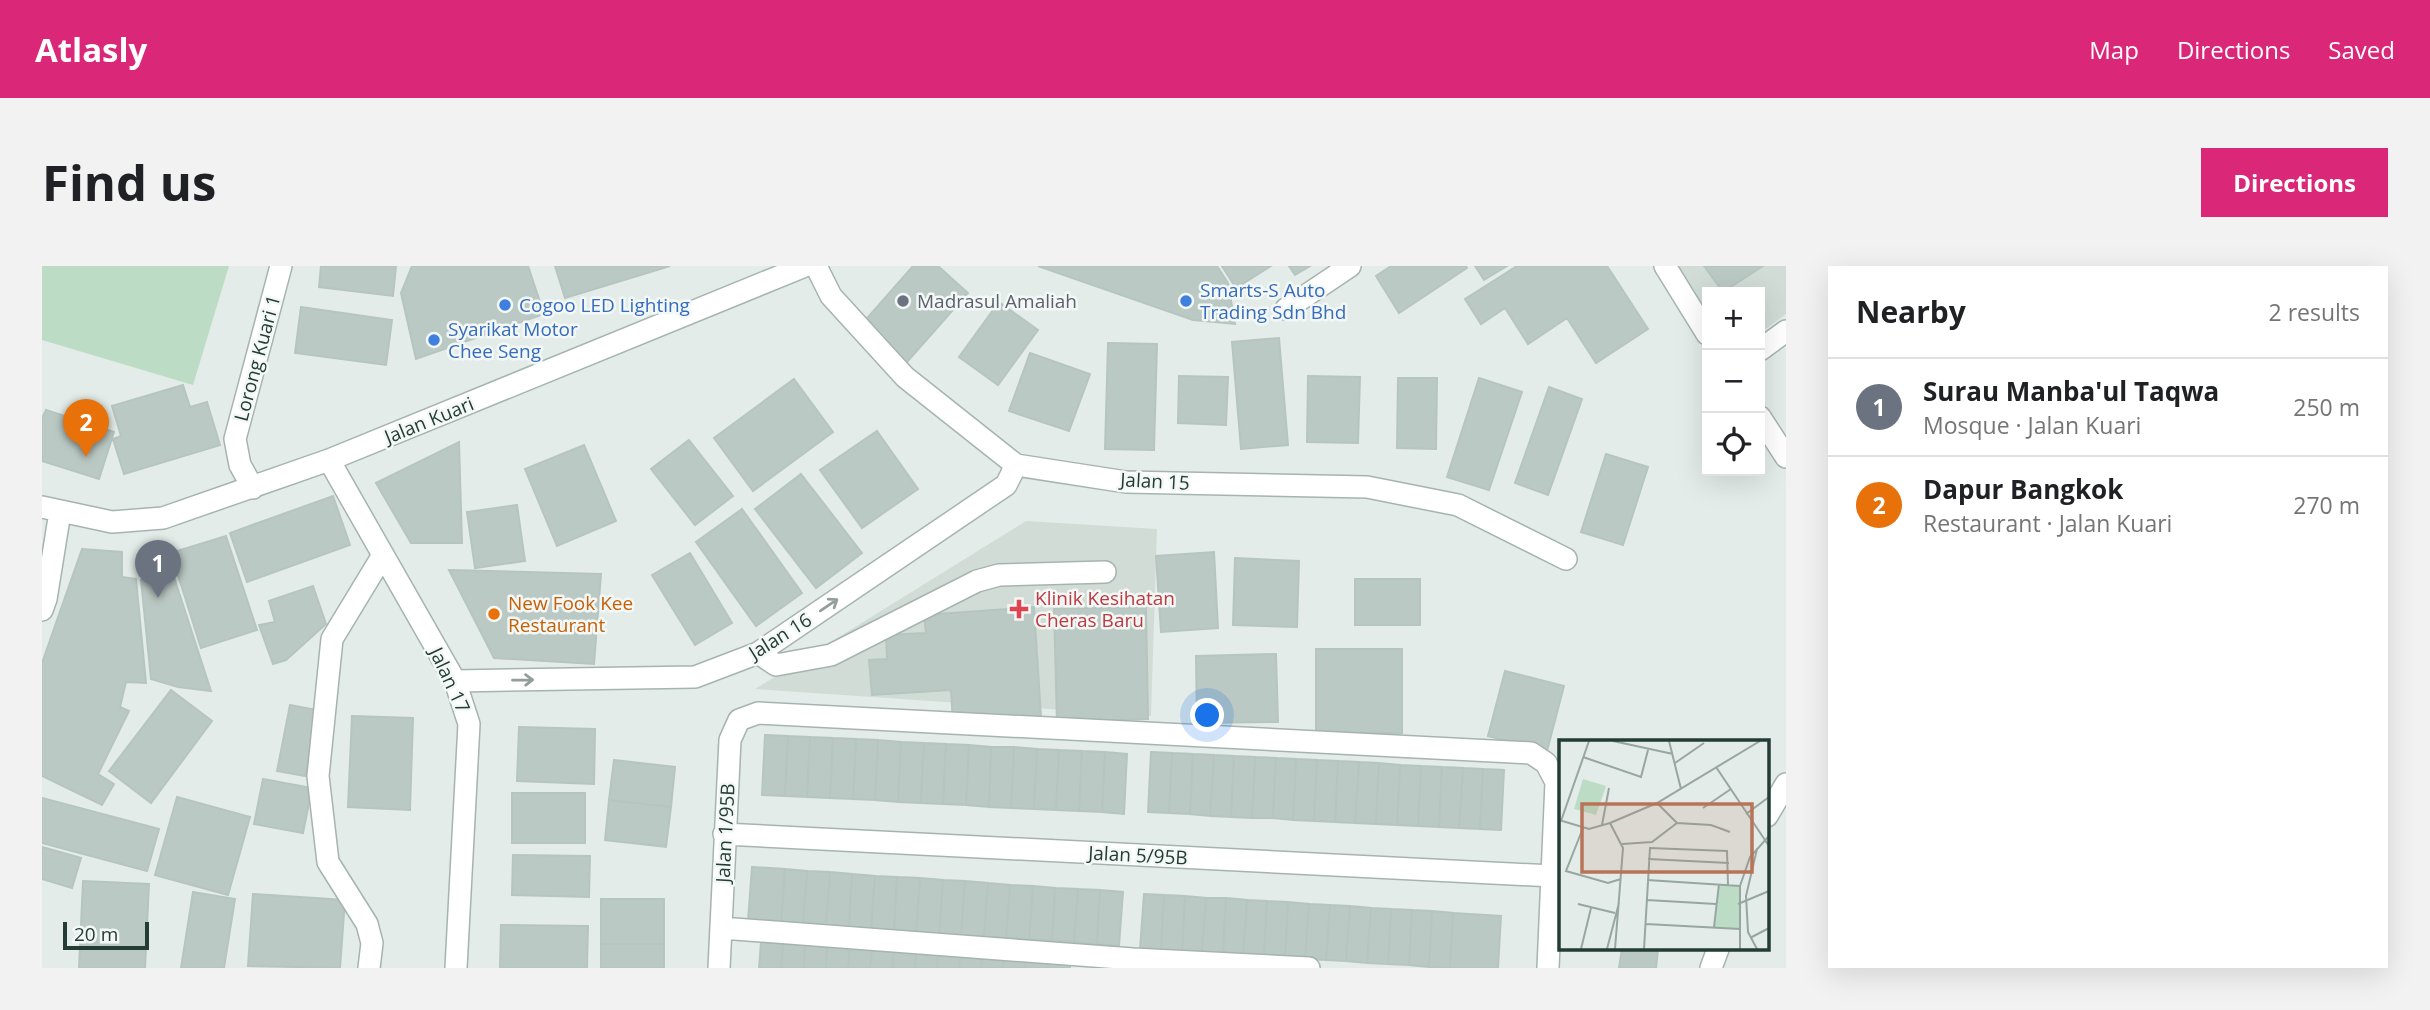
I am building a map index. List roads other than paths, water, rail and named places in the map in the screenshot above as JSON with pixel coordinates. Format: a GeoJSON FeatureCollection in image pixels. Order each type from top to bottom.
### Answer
{"type":"FeatureCollection","features":[{"type":"Feature","properties":{"kind":"street","name":"Lorong Kuari 1"},"geometry":{"type":"LineString","coordinates":[[253,488],[240,465],[235,439],[281,266]]}},
{"type":"Feature","properties":{"kind":"street","name":"Jalan Kuari"},"geometry":{"type":"LineString","coordinates":[[51,510],[112,522],[163,518],[329,460],[805,266]]}},
{"type":"Feature","properties":{"kind":"street","name":"Jalan 15"},"geometry":{"type":"LineString","coordinates":[[816,266],[831,296],[905,377],[1016,465],[1126,482],[1367,487],[1458,505],[1566,559]]}},
{"type":"Feature","properties":{"kind":"street"},"geometry":{"type":"LineString","coordinates":[[1286,309],[1350,266]]}},
{"type":"Feature","properties":{"kind":"street"},"geometry":{"type":"LineString","coordinates":[[1665,266],[1702,326]]}},
{"type":"Feature","properties":{"kind":"street"},"geometry":{"type":"LineString","coordinates":[[1765,346],[1786,331]]}},
{"type":"Feature","properties":{"kind":"street"},"geometry":{"type":"LineString","coordinates":[[1765,424],[1786,457]]}},
{"type":"Feature","properties":{"kind":"street","name":"Jalan 17"},"geometry":{"type":"LineString","coordinates":[[329,460],[455,681],[470,724],[456,968]]}},
{"type":"Feature","properties":{"kind":"street","name":"Jalan 16"},"geometry":{"type":"LineString","coordinates":[[455,681],[695,677],[758,653],[1006,485],[1016,465]]}},
{"type":"Feature","properties":{"kind":"street"},"geometry":{"type":"LineString","coordinates":[[42,610],[46,599],[51,510]]}},
{"type":"Feature","properties":{"kind":"street"},"geometry":{"type":"LineString","coordinates":[[369,968],[372,943],[366,924],[328,862],[318,776],[332,639],[383,555]]}},
{"type":"Feature","properties":{"kind":"street"},"geometry":{"type":"LineString","coordinates":[[758,653],[776,665],[831,655],[977,581],[999,575],[1105,572]]}},
{"type":"Feature","properties":{"kind":"street","name":"Jalan 1/95B"},"geometry":{"type":"LineString","coordinates":[[719,968],[730,740],[739,720],[758,713],[1531,753],[1545,763],[1556,782],[1552,876]]}},
{"type":"Feature","properties":{"kind":"street"},"geometry":{"type":"LineString","coordinates":[[1769,813],[1786,785]]}},
{"type":"Feature","properties":{"kind":"street","name":"Jalan 5/95B"},"geometry":{"type":"LineString","coordinates":[[724,834],[1552,876]]}},
{"type":"Feature","properties":{"kind":"street"},"geometry":{"type":"LineString","coordinates":[[1548,968],[1552,876]]}},
{"type":"Feature","properties":{"kind":"street"},"geometry":{"type":"LineString","coordinates":[[721,928],[1309,968]]}},
{"type":"Feature","properties":{"kind":"street"},"geometry":{"type":"LineString","coordinates":[[1711,968],[1718,950]]}},
{"type":"Feature","properties":{"kind":"place","name":"Madrasul Amaliah"},"geometry":{"type":"Point","coordinates":[903,301]}},
{"type":"Feature","properties":{"kind":"place","name":"Smarts-S Auto Trading Sdn Bhd"},"geometry":{"type":"Point","coordinates":[1186,301]}},
{"type":"Feature","properties":{"kind":"place","name":"Cogoo LED Lighting"},"geometry":{"type":"Point","coordinates":[505,305]}},
{"type":"Feature","properties":{"kind":"place","name":"Syarikat Motor Chee Seng"},"geometry":{"type":"Point","coordinates":[434,340]}},
{"type":"Feature","properties":{"kind":"place","name":"Dapur Bangkok"},"geometry":{"type":"Point","coordinates":[86,457]}},
{"type":"Feature","properties":{"kind":"place","name":"Surau Manba'ul Taqwa"},"geometry":{"type":"Point","coordinates":[158,598]}},
{"type":"Feature","properties":{"kind":"place","name":"Klinik Kesihatan Cheras Baru"},"geometry":{"type":"Point","coordinates":[1019,609]}},
{"type":"Feature","properties":{"kind":"place","name":"New Fook Kee Restaurant"},"geometry":{"type":"Point","coordinates":[494,614]}}]}
